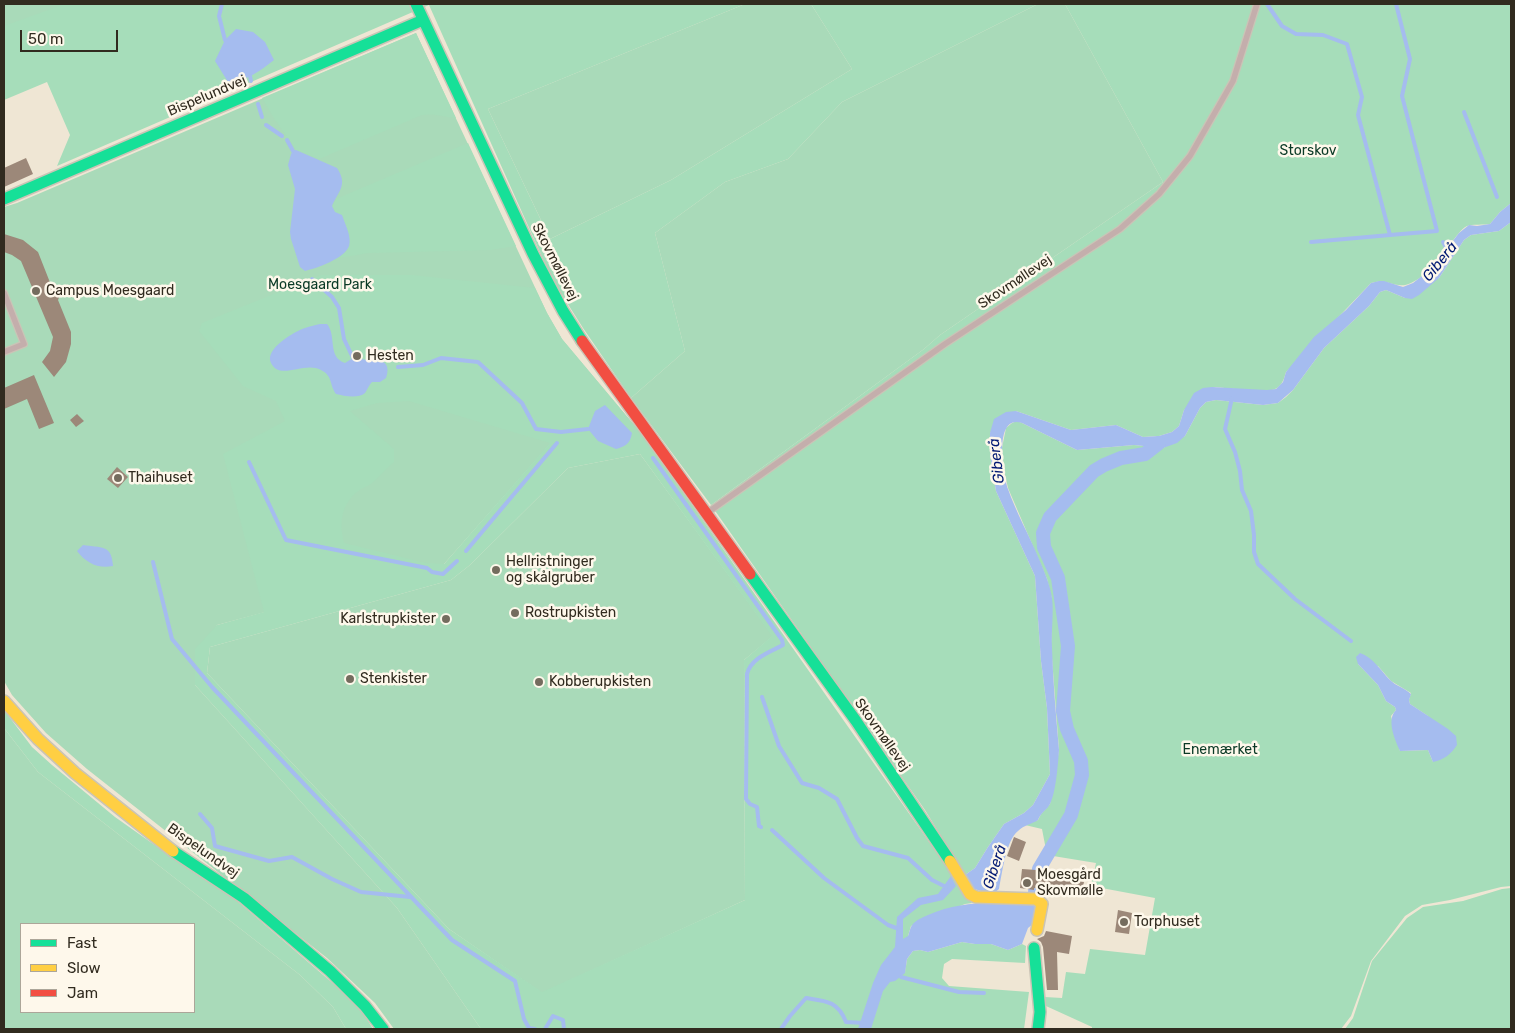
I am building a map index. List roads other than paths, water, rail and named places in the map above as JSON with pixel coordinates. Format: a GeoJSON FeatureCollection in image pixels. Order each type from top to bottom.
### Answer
{"type":"FeatureCollection","features":[{"type":"Feature","properties":{"kind":"street","name":"Skovmøllevej"},"geometry":{"type":"LineString","coordinates":[[416,4],[533,254],[563,311],[587,349],[861,729],[927,825],[970,894],[976,897],[1040,900],[1042,904],[1037,930]]}},
{"type":"Feature","properties":{"kind":"street","name":"Bispelundvej"},"geometry":{"type":"LineString","coordinates":[[4,199],[423,20]]}},
{"type":"Feature","properties":{"kind":"street","name":"Bispelundvej"},"geometry":{"type":"LineString","coordinates":[[4,701],[38,740],[75,773],[177,854],[244,898],[330,971],[365,1006],[383,1029]]}},
{"type":"Feature","properties":{"kind":"street"},"geometry":{"type":"LineString","coordinates":[[1034,948],[1040,1012],[1038,1029]]}},
{"type":"Feature","properties":{"kind":"lane","name":"Skovmøllevej"},"geometry":{"type":"LineString","coordinates":[[706,513],[945,344],[1120,229],[1159,194],[1190,156],[1233,81],[1257,4]]}},
{"type":"Feature","properties":{"kind":"lane"},"geometry":{"type":"LineString","coordinates":[[4,293],[24,344],[4,352]]}},
{"type":"Feature","properties":{"kind":"water"},"geometry":{"type":"Polygon","coordinates":[[[236,29],[253,32],[265,42],[274,60],[247,78],[228,82],[215,61],[225,40],[236,29]]]}},
{"type":"Feature","properties":{"kind":"water"},"geometry":{"type":"Polygon","coordinates":[[[296,150],[337,168],[342,183],[332,206],[335,212],[342,215],[350,239],[349,246],[342,255],[323,265],[305,271],[300,267],[290,232],[295,189],[288,165],[291,154],[296,150]]]}},
{"type":"Feature","properties":{"kind":"water","name":"Giberå"},"geometry":{"type":"Polygon","coordinates":[[[1511,203],[1511,222],[1499,231],[1471,235],[1464,240],[1439,278],[1419,295],[1412,299],[1386,290],[1380,292],[1369,306],[1324,348],[1293,390],[1278,403],[1263,405],[1216,400],[1206,402],[1200,408],[1185,436],[1177,443],[1163,448],[1134,445],[1077,450],[1022,423],[1013,423],[1007,427],[1002,447],[1008,489],[1045,573],[1052,598],[1052,661],[1059,750],[1055,785],[1050,804],[1038,820],[1023,827],[1014,835],[1005,858],[999,889],[993,894],[974,889],[965,875],[975,868],[1004,824],[1024,813],[1033,805],[1050,774],[1047,708],[1041,661],[1035,576],[996,491],[990,454],[990,433],[994,419],[1006,412],[1016,411],[1071,430],[1116,425],[1143,437],[1159,436],[1172,432],[1179,426],[1184,410],[1194,393],[1203,388],[1276,389],[1283,382],[1286,372],[1314,337],[1346,310],[1371,283],[1384,281],[1403,287],[1413,283],[1431,269],[1459,233],[1469,225],[1490,224],[1511,203]]]}},
{"type":"Feature","properties":{"kind":"water"},"geometry":{"type":"Polygon","coordinates":[[[327,324],[330,329],[334,351],[339,360],[345,363],[353,358],[383,362],[388,371],[386,378],[380,382],[372,382],[362,395],[347,396],[336,394],[329,378],[321,370],[307,368],[286,371],[275,368],[270,358],[272,352],[282,341],[307,327],[327,324]]]}},
{"type":"Feature","properties":{"kind":"water"},"geometry":{"type":"Polygon","coordinates":[[[605,405],[632,433],[627,444],[616,449],[598,441],[588,429],[595,411],[605,405]]]}},
{"type":"Feature","properties":{"kind":"water"},"geometry":{"type":"Polygon","coordinates":[[[83,545],[108,550],[113,566],[102,567],[88,562],[77,551],[83,545]]]}},
{"type":"Feature","properties":{"kind":"water"},"geometry":{"type":"Polygon","coordinates":[[[1360,653],[1373,661],[1392,682],[1411,694],[1410,704],[1456,736],[1457,745],[1450,754],[1441,760],[1433,762],[1428,750],[1400,751],[1392,724],[1393,714],[1396,710],[1395,707],[1386,701],[1378,685],[1358,664],[1356,657],[1360,653]]]}},
{"type":"Feature","properties":{"kind":"water"},"geometry":{"type":"Polygon","coordinates":[[[951,876],[956,886],[943,900],[921,905],[903,919],[903,939],[908,936],[912,925],[918,920],[955,906],[982,903],[1037,905],[1033,924],[1028,928],[1022,944],[1008,950],[991,944],[962,942],[928,952],[913,951],[907,959],[905,973],[895,981],[890,982],[883,991],[871,1029],[858,1029],[881,965],[895,947],[897,917],[918,898],[938,894],[951,876]]]}},
{"type":"Feature","properties":{"kind":"waterway"},"geometry":{"type":"LineString","coordinates":[[222,4],[219,16],[225,40]]}},
{"type":"Feature","properties":{"kind":"waterway"},"geometry":{"type":"LineString","coordinates":[[1267,4],[1282,26],[1296,34],[1323,35],[1347,44],[1362,97],[1358,115],[1390,235],[1437,231],[1402,96],[1410,59],[1396,4]]}},
{"type":"Feature","properties":{"kind":"waterway"},"geometry":{"type":"LineString","coordinates":[[250,76],[251,81]]}},
{"type":"Feature","properties":{"kind":"waterway"},"geometry":{"type":"LineString","coordinates":[[258,104],[262,117]]}},
{"type":"Feature","properties":{"kind":"waterway"},"geometry":{"type":"LineString","coordinates":[[1464,112],[1497,197]]}},
{"type":"Feature","properties":{"kind":"waterway"},"geometry":{"type":"LineString","coordinates":[[266,125],[282,136]]}},
{"type":"Feature","properties":{"kind":"waterway"},"geometry":{"type":"LineString","coordinates":[[287,140],[293,151]]}},
{"type":"Feature","properties":{"kind":"waterway"},"geometry":{"type":"LineString","coordinates":[[1311,242],[1390,235]]}},
{"type":"Feature","properties":{"kind":"waterway","name":"Giberå"},"geometry":{"type":"LineString","coordinates":[[1443,242],[1448,251]]}},
{"type":"Feature","properties":{"kind":"waterway"},"geometry":{"type":"LineString","coordinates":[[312,279],[332,297],[339,308],[344,339],[353,358]]}},
{"type":"Feature","properties":{"kind":"waterway"},"geometry":{"type":"LineString","coordinates":[[398,367],[423,365],[441,358],[478,362],[522,403],[536,429],[561,432],[588,429]]}},
{"type":"Feature","properties":{"kind":"waterway"},"geometry":{"type":"LineString","coordinates":[[1232,398],[1225,429],[1235,452],[1242,490],[1251,511],[1254,552],[1258,564],[1295,599],[1351,641]]}},
{"type":"Feature","properties":{"kind":"waterway"},"geometry":{"type":"LineString","coordinates":[[466,551],[557,443]]}},
{"type":"Feature","properties":{"kind":"waterway"},"geometry":{"type":"LineString","coordinates":[[1035,892],[1039,869],[1071,815],[1082,775],[1081,761],[1067,729],[1063,711],[1068,646],[1058,578],[1044,547],[1043,533],[1050,517],[1094,471],[1121,458],[1145,454],[1159,443]]}},
{"type":"Feature","properties":{"kind":"waterway"},"geometry":{"type":"LineString","coordinates":[[653,458],[782,640],[783,645],[767,653],[752,664],[747,674],[746,799],[750,804],[757,807],[759,826],[761,827]]}},
{"type":"Feature","properties":{"kind":"waterway"},"geometry":{"type":"LineString","coordinates":[[249,462],[286,540],[427,568],[432,572],[443,574],[457,561]]}},
{"type":"Feature","properties":{"kind":"waterway"},"geometry":{"type":"LineString","coordinates":[[153,562],[172,639],[212,687],[452,940],[515,981],[524,1019],[529,1028],[535,1029]]}},
{"type":"Feature","properties":{"kind":"waterway"},"geometry":{"type":"LineString","coordinates":[[762,697],[779,746],[802,783],[819,788],[837,799],[863,846],[908,858],[932,880],[946,887]]}},
{"type":"Feature","properties":{"kind":"waterway"},"geometry":{"type":"LineString","coordinates":[[200,814],[212,828],[215,846],[269,861],[292,857],[332,879],[361,892],[410,897]]}},
{"type":"Feature","properties":{"kind":"waterway"},"geometry":{"type":"LineString","coordinates":[[772,830],[824,878],[888,925],[899,929]]}},
{"type":"Feature","properties":{"kind":"waterway"},"geometry":{"type":"LineString","coordinates":[[901,977],[959,992],[984,993]]}},
{"type":"Feature","properties":{"kind":"waterway"},"geometry":{"type":"LineString","coordinates":[[781,1029],[806,998],[830,1003],[839,1010],[846,1022],[865,1023]]}},
{"type":"Feature","properties":{"kind":"waterway"},"geometry":{"type":"LineString","coordinates":[[545,1029],[553,1016],[563,1020],[564,1029]]}},
{"type":"Feature","properties":{"kind":"place","name":"Campus Moesgaard"},"geometry":{"type":"Point","coordinates":[36,291]}},
{"type":"Feature","properties":{"kind":"place","name":"Hesten"},"geometry":{"type":"Point","coordinates":[357,356]}},
{"type":"Feature","properties":{"kind":"place","name":"Thaihuset"},"geometry":{"type":"Point","coordinates":[118,478]}},
{"type":"Feature","properties":{"kind":"place","name":"Hellristninger og skålgruber"},"geometry":{"type":"Point","coordinates":[496,570]}},
{"type":"Feature","properties":{"kind":"place","name":"Rostrupkisten"},"geometry":{"type":"Point","coordinates":[515,613]}},
{"type":"Feature","properties":{"kind":"place","name":"Karlstrupkister"},"geometry":{"type":"Point","coordinates":[446,619]}},
{"type":"Feature","properties":{"kind":"place","name":"Stenkister"},"geometry":{"type":"Point","coordinates":[350,679]}},
{"type":"Feature","properties":{"kind":"place","name":"Kobberupkisten"},"geometry":{"type":"Point","coordinates":[539,682]}},
{"type":"Feature","properties":{"kind":"place","name":"Moesgård Skovmølle"},"geometry":{"type":"Point","coordinates":[1027,883]}},
{"type":"Feature","properties":{"kind":"place","name":"Torphuset"},"geometry":{"type":"Point","coordinates":[1124,922]}},
{"type":"Feature","properties":{"kind":"park label","name":"Storskov"},"geometry":{"type":"Point","coordinates":[1308,151]}},
{"type":"Feature","properties":{"kind":"park label","name":"Moesgaard Park"},"geometry":{"type":"Point","coordinates":[320,285]}},
{"type":"Feature","properties":{"kind":"park label","name":"Enemærket"},"geometry":{"type":"Point","coordinates":[1220,750]}}]}
